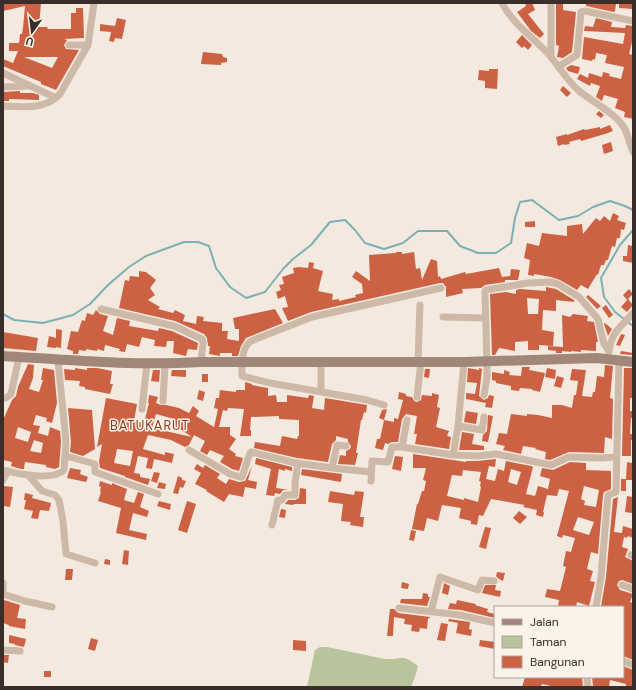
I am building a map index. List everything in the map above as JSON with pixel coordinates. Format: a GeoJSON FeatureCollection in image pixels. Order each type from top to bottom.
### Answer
{"type":"FeatureCollection","features":[{"type":"Feature","properties":{"kind":"street"},"geometry":{"type":"LineString","coordinates":[[3,106],[31,107],[42,105],[56,98],[63,89],[88,45],[94,3]]}},
{"type":"Feature","properties":{"kind":"street"},"geometry":{"type":"LineString","coordinates":[[502,3],[513,19],[551,57],[568,80],[579,91],[614,117],[625,130],[633,152]]}},
{"type":"Feature","properties":{"kind":"street"},"geometry":{"type":"LineString","coordinates":[[551,3],[551,57]]}},
{"type":"Feature","properties":{"kind":"street"},"geometry":{"type":"LineString","coordinates":[[558,67],[577,55],[581,12],[580,3]]}},
{"type":"Feature","properties":{"kind":"street"},"geometry":{"type":"LineString","coordinates":[[581,12],[633,21]]}},
{"type":"Feature","properties":{"kind":"street"},"geometry":{"type":"LineString","coordinates":[[69,45],[88,45]]}},
{"type":"Feature","properties":{"kind":"street"},"geometry":{"type":"LineString","coordinates":[[3,73],[56,98]]}},
{"type":"Feature","properties":{"kind":"street"},"geometry":{"type":"LineString","coordinates":[[3,87],[31,86]]}},
{"type":"Feature","properties":{"kind":"street"},"geometry":{"type":"LineString","coordinates":[[625,130],[633,130]]}},
{"type":"Feature","properties":{"kind":"street"},"geometry":{"type":"LineString","coordinates":[[484,394],[487,377],[485,318],[486,290],[528,283],[550,282],[558,284],[579,297],[598,319],[604,344],[612,357]]}},
{"type":"Feature","properties":{"kind":"street"},"geometry":{"type":"LineString","coordinates":[[384,405],[367,400],[270,383],[242,376],[242,362],[246,346],[251,341],[312,317],[441,288]]}},
{"type":"Feature","properties":{"kind":"street"},"geometry":{"type":"LineString","coordinates":[[417,397],[420,305]]}},
{"type":"Feature","properties":{"kind":"street"},"geometry":{"type":"LineString","coordinates":[[101,309],[174,326],[202,340],[201,362]]}},
{"type":"Feature","properties":{"kind":"street"},"geometry":{"type":"LineString","coordinates":[[596,606],[601,578],[608,494],[616,492],[612,357],[613,335],[619,326],[632,314]]}},
{"type":"Feature","properties":{"kind":"street"},"geometry":{"type":"LineString","coordinates":[[443,316],[485,318]]}},
{"type":"Feature","properties":{"kind":"street"},"geometry":{"type":"LineString","coordinates":[[3,356],[58,360],[165,364],[201,362],[486,362],[612,357],[633,362]]}},
{"type":"Feature","properties":{"kind":"street"},"geometry":{"type":"LineString","coordinates":[[6,398],[11,392],[19,357]]}},
{"type":"Feature","properties":{"kind":"street"},"geometry":{"type":"LineString","coordinates":[[3,480],[5,470],[29,476],[56,474],[64,470],[66,442],[58,360]]}},
{"type":"Feature","properties":{"kind":"street"},"geometry":{"type":"LineString","coordinates":[[321,362],[321,392]]}},
{"type":"Feature","properties":{"kind":"street"},"geometry":{"type":"LineString","coordinates":[[453,455],[458,426],[464,362]]}},
{"type":"Feature","properties":{"kind":"street"},"geometry":{"type":"LineString","coordinates":[[142,409],[147,363]]}},
{"type":"Feature","properties":{"kind":"street"},"geometry":{"type":"LineString","coordinates":[[163,401],[165,364]]}},
{"type":"Feature","properties":{"kind":"street"},"geometry":{"type":"LineString","coordinates":[[458,426],[482,430],[484,417]]}},
{"type":"Feature","properties":{"kind":"street"},"geometry":{"type":"LineString","coordinates":[[402,447],[407,420]]}},
{"type":"Feature","properties":{"kind":"street"},"geometry":{"type":"LineString","coordinates":[[332,468],[337,446],[346,446]]}},
{"type":"Feature","properties":{"kind":"street"},"geometry":{"type":"LineString","coordinates":[[371,480],[372,461],[388,462],[391,448],[402,447],[453,455],[477,456],[496,454],[551,465],[569,457],[616,457]]}},
{"type":"Feature","properties":{"kind":"street"},"geometry":{"type":"LineString","coordinates":[[189,450],[230,474],[240,477],[242,477],[250,452],[298,463],[371,472]]}},
{"type":"Feature","properties":{"kind":"street"},"geometry":{"type":"LineString","coordinates":[[66,456],[95,464],[95,472],[158,494]]}},
{"type":"Feature","properties":{"kind":"street"},"geometry":{"type":"LineString","coordinates":[[272,526],[278,500],[282,499],[284,495],[295,495],[294,483],[298,463]]}},
{"type":"Feature","properties":{"kind":"street"},"geometry":{"type":"LineString","coordinates":[[29,476],[42,491],[55,495],[59,500],[63,521],[64,552],[66,554],[95,563]]}},
{"type":"Feature","properties":{"kind":"street"},"geometry":{"type":"LineString","coordinates":[[431,612],[440,577],[478,590],[482,580],[494,581]]}},
{"type":"Feature","properties":{"kind":"street"},"geometry":{"type":"LineString","coordinates":[[3,582],[3,591]]}},
{"type":"Feature","properties":{"kind":"street"},"geometry":{"type":"LineString","coordinates":[[622,585],[633,589]]}},
{"type":"Feature","properties":{"kind":"street"},"geometry":{"type":"LineString","coordinates":[[3,594],[25,601],[52,606]]}},
{"type":"Feature","properties":{"kind":"street"},"geometry":{"type":"LineString","coordinates":[[399,608],[460,615],[494,623]]}},
{"type":"Feature","properties":{"kind":"street"},"geometry":{"type":"LineString","coordinates":[[3,650],[20,651]]}},
{"type":"Feature","properties":{"kind":"green space"},"geometry":{"type":"Polygon","coordinates":[[[320,647],[327,647],[385,659],[405,658],[418,666],[411,687],[307,687],[315,650],[320,647]]]}},
{"type":"Feature","properties":{"kind":"building"},"geometry":{"type":"Polygon","coordinates":[[[3,3],[41,3],[39,27],[47,27],[48,29],[71,29],[71,13],[76,13],[76,8],[83,8],[84,38],[64,39],[67,40],[64,45],[66,49],[79,50],[56,90],[3,66],[3,59],[13,63],[18,51],[9,51],[9,43],[19,43],[20,34],[22,34],[23,28],[25,6],[3,11],[3,3]],[[24,57],[52,68],[58,57],[24,57]]]}},
{"type":"Feature","properties":{"kind":"building"},"geometry":{"type":"Polygon","coordinates":[[[525,3],[532,3],[535,10],[528,14],[544,34],[540,38],[531,31],[517,12],[526,6],[525,3]]]}},
{"type":"Feature","properties":{"kind":"building"},"geometry":{"type":"Polygon","coordinates":[[[556,3],[563,3],[563,10],[576,12],[572,52],[563,58],[557,57],[559,46],[556,45],[556,3]]]}},
{"type":"Feature","properties":{"kind":"building"},"geometry":{"type":"Polygon","coordinates":[[[586,3],[616,4],[615,11],[586,6],[586,3]]]}},
{"type":"Feature","properties":{"kind":"building"},"geometry":{"type":"Polygon","coordinates":[[[619,3],[633,3],[633,9],[619,8],[619,3]]]}},
{"type":"Feature","properties":{"kind":"building"},"geometry":{"type":"Polygon","coordinates":[[[117,18],[126,20],[122,39],[115,38],[114,42],[109,41],[111,32],[100,31],[100,24],[115,26],[117,18]]]}},
{"type":"Feature","properties":{"kind":"building"},"geometry":{"type":"Polygon","coordinates":[[[596,18],[612,22],[611,27],[625,28],[626,25],[633,26],[633,38],[629,54],[633,55],[633,119],[624,117],[625,112],[615,108],[618,99],[604,95],[602,101],[596,97],[600,86],[591,83],[590,86],[577,79],[580,74],[588,78],[589,73],[602,77],[603,72],[610,74],[609,76],[621,79],[624,67],[605,63],[607,55],[596,53],[595,60],[593,59],[592,61],[582,59],[584,37],[623,44],[625,33],[584,31],[585,26],[593,27],[596,18]]]}},
{"type":"Feature","properties":{"kind":"building"},"geometry":{"type":"Polygon","coordinates":[[[522,35],[532,45],[528,50],[524,46],[522,48],[516,42],[522,35]]]}},
{"type":"Feature","properties":{"kind":"building"},"geometry":{"type":"Polygon","coordinates":[[[203,52],[222,54],[223,57],[227,58],[227,62],[221,63],[221,65],[201,64],[203,52]]]}},
{"type":"Feature","properties":{"kind":"building"},"geometry":{"type":"Polygon","coordinates":[[[571,65],[580,67],[578,74],[568,71],[566,68],[571,65]]]}},
{"type":"Feature","properties":{"kind":"building"},"geometry":{"type":"Polygon","coordinates":[[[489,69],[498,69],[497,89],[485,88],[485,81],[478,80],[479,70],[489,71],[489,69]]]}},
{"type":"Feature","properties":{"kind":"building"},"geometry":{"type":"Polygon","coordinates":[[[563,86],[571,93],[567,97],[560,90],[563,86]]]}},
{"type":"Feature","properties":{"kind":"building"},"geometry":{"type":"Polygon","coordinates":[[[20,91],[20,93],[33,93],[39,95],[39,100],[9,99],[9,101],[3,101],[3,92],[20,91]]]}},
{"type":"Feature","properties":{"kind":"building"},"geometry":{"type":"Polygon","coordinates":[[[599,111],[604,115],[601,118],[596,114],[599,111]]]}},
{"type":"Feature","properties":{"kind":"building"},"geometry":{"type":"Polygon","coordinates":[[[610,125],[613,131],[581,141],[580,139],[569,142],[570,144],[558,146],[556,137],[584,129],[600,127],[600,129],[610,125]]]}},
{"type":"Feature","properties":{"kind":"building"},"geometry":{"type":"Polygon","coordinates":[[[611,142],[613,151],[604,154],[602,145],[611,142]]]}},
{"type":"Feature","properties":{"kind":"building"},"geometry":{"type":"Polygon","coordinates":[[[613,213],[619,216],[617,220],[626,223],[624,230],[621,229],[620,238],[617,238],[615,247],[612,246],[608,260],[606,260],[604,265],[601,265],[598,275],[597,274],[588,289],[581,285],[577,290],[560,280],[551,277],[534,274],[534,276],[528,275],[530,260],[524,258],[527,243],[539,246],[542,233],[567,236],[567,226],[582,224],[583,234],[596,218],[600,221],[604,216],[610,221],[613,213]]]}},
{"type":"Feature","properties":{"kind":"building"},"geometry":{"type":"Polygon","coordinates":[[[535,221],[535,227],[525,227],[525,222],[535,221]]]}},
{"type":"Feature","properties":{"kind":"building"},"geometry":{"type":"Polygon","coordinates":[[[628,245],[633,246],[633,263],[623,261],[623,256],[627,256],[628,245]]]}},
{"type":"Feature","properties":{"kind":"building"},"geometry":{"type":"Polygon","coordinates":[[[402,252],[402,254],[414,252],[416,269],[420,268],[422,280],[431,259],[437,261],[438,277],[440,276],[441,279],[465,272],[466,274],[499,268],[502,277],[510,276],[511,269],[520,270],[518,280],[505,280],[505,282],[485,285],[481,288],[462,289],[463,293],[446,297],[446,287],[443,283],[440,283],[311,312],[288,321],[282,308],[288,307],[285,296],[278,299],[276,292],[281,290],[279,285],[284,284],[282,277],[294,273],[293,268],[308,268],[309,262],[314,263],[313,268],[323,271],[318,291],[333,294],[332,300],[339,299],[339,301],[356,297],[355,295],[363,293],[362,284],[352,277],[356,271],[370,281],[369,255],[402,252]]]}},
{"type":"Feature","properties":{"kind":"building"},"geometry":{"type":"Polygon","coordinates":[[[139,271],[146,272],[156,280],[150,288],[155,295],[148,300],[160,307],[158,309],[173,313],[175,310],[185,315],[183,321],[196,324],[197,316],[204,317],[203,321],[222,323],[222,331],[228,331],[227,339],[239,341],[239,329],[235,329],[233,318],[275,309],[283,323],[246,338],[241,346],[238,356],[232,356],[232,353],[220,353],[220,356],[209,354],[210,346],[208,346],[207,338],[204,334],[175,321],[119,308],[125,280],[129,281],[130,276],[139,277],[139,271]]]}},
{"type":"Feature","properties":{"kind":"building"},"geometry":{"type":"Polygon","coordinates":[[[546,287],[556,289],[574,300],[574,302],[556,300],[556,311],[543,310],[542,330],[554,332],[553,346],[539,345],[539,350],[528,350],[528,341],[515,342],[515,351],[499,348],[495,355],[492,355],[490,294],[506,292],[516,294],[516,290],[520,289],[546,291],[546,287]],[[527,298],[528,314],[538,314],[539,299],[527,298]]]}},
{"type":"Feature","properties":{"kind":"building"},"geometry":{"type":"Polygon","coordinates":[[[629,289],[633,294],[628,299],[633,305],[627,312],[621,307],[627,300],[623,295],[629,289]]]}},
{"type":"Feature","properties":{"kind":"building"},"geometry":{"type":"Polygon","coordinates":[[[588,295],[601,306],[597,309],[586,297],[588,295]]]}},
{"type":"Feature","properties":{"kind":"building"},"geometry":{"type":"Polygon","coordinates":[[[606,305],[613,315],[609,318],[602,308],[606,305]]]}},
{"type":"Feature","properties":{"kind":"building"},"geometry":{"type":"Polygon","coordinates":[[[96,310],[100,314],[108,316],[103,331],[113,335],[117,318],[130,321],[129,326],[158,331],[159,328],[172,331],[198,343],[197,350],[188,349],[186,356],[173,353],[174,341],[167,341],[166,347],[154,346],[155,340],[142,337],[139,347],[127,344],[125,352],[105,345],[104,351],[97,349],[97,351],[86,349],[86,351],[79,350],[78,354],[73,354],[73,351],[67,349],[71,331],[78,332],[82,320],[85,321],[87,313],[93,315],[96,310]]]}},
{"type":"Feature","properties":{"kind":"building"},"geometry":{"type":"Polygon","coordinates":[[[573,314],[588,316],[587,321],[594,322],[598,342],[596,342],[596,351],[581,350],[581,352],[562,351],[562,353],[556,353],[556,351],[548,350],[548,346],[563,347],[562,315],[570,317],[573,314]]]}},
{"type":"Feature","properties":{"kind":"building"},"geometry":{"type":"Polygon","coordinates":[[[605,323],[612,329],[608,336],[604,324],[605,323]]]}},
{"type":"Feature","properties":{"kind":"building"},"geometry":{"type":"Polygon","coordinates":[[[56,329],[62,330],[61,348],[47,347],[49,336],[56,338],[56,329]]]}},
{"type":"Feature","properties":{"kind":"building"},"geometry":{"type":"Polygon","coordinates":[[[3,332],[38,338],[36,351],[3,348],[3,332]]]}},
{"type":"Feature","properties":{"kind":"building"},"geometry":{"type":"Polygon","coordinates":[[[621,334],[625,335],[620,346],[616,345],[621,334]]]}},
{"type":"Feature","properties":{"kind":"building"},"geometry":{"type":"Polygon","coordinates":[[[621,351],[633,353],[632,355],[620,354],[621,351]]]}},
{"type":"Feature","properties":{"kind":"building"},"geometry":{"type":"Polygon","coordinates":[[[28,364],[34,365],[33,378],[29,389],[39,392],[43,380],[41,380],[43,368],[54,370],[57,403],[52,423],[46,421],[47,418],[36,415],[33,425],[40,426],[38,433],[48,436],[50,427],[60,431],[61,442],[59,467],[55,469],[46,467],[46,465],[25,462],[24,469],[21,469],[11,466],[12,462],[3,460],[3,420],[12,400],[16,396],[18,387],[28,364]],[[18,427],[15,438],[28,442],[31,432],[18,427]],[[34,440],[30,451],[41,453],[43,443],[34,440]]]}},
{"type":"Feature","properties":{"kind":"building"},"geometry":{"type":"Polygon","coordinates":[[[605,365],[613,366],[610,398],[613,399],[612,439],[605,437],[604,453],[569,452],[550,460],[545,459],[546,452],[535,449],[536,448],[523,446],[521,454],[503,450],[505,446],[496,444],[499,433],[507,434],[511,414],[527,416],[527,414],[538,415],[552,418],[552,405],[562,405],[572,408],[578,381],[570,380],[572,369],[586,370],[582,396],[592,397],[593,392],[595,392],[597,376],[604,377],[605,365]]]}},
{"type":"Feature","properties":{"kind":"building"},"geometry":{"type":"Polygon","coordinates":[[[522,367],[530,367],[529,370],[545,373],[540,392],[532,389],[520,388],[519,391],[511,390],[511,386],[496,383],[496,381],[492,380],[492,372],[504,374],[504,370],[510,372],[509,375],[521,376],[522,367]]]}},
{"type":"Feature","properties":{"kind":"building"},"geometry":{"type":"Polygon","coordinates":[[[75,368],[87,370],[87,368],[97,368],[112,371],[110,384],[113,384],[110,394],[85,389],[85,387],[79,386],[80,381],[65,380],[64,369],[75,370],[75,368]]]}},
{"type":"Feature","properties":{"kind":"building"},"geometry":{"type":"Polygon","coordinates":[[[468,368],[479,370],[479,368],[482,369],[479,396],[484,400],[488,398],[489,395],[494,396],[492,408],[485,407],[486,403],[466,399],[466,393],[475,394],[477,383],[467,382],[468,368]]]}},
{"type":"Feature","properties":{"kind":"building"},"geometry":{"type":"Polygon","coordinates":[[[547,368],[556,370],[555,379],[545,377],[547,368]]]}},
{"type":"Feature","properties":{"kind":"building"},"geometry":{"type":"Polygon","coordinates":[[[624,368],[633,368],[633,398],[630,398],[630,411],[633,411],[630,434],[633,434],[633,440],[631,440],[631,456],[622,456],[624,368]]]}},
{"type":"Feature","properties":{"kind":"building"},"geometry":{"type":"Polygon","coordinates":[[[425,369],[430,369],[429,378],[424,377],[425,369]]]}},
{"type":"Feature","properties":{"kind":"building"},"geometry":{"type":"Polygon","coordinates":[[[153,370],[160,370],[159,382],[151,381],[153,370]]]}},
{"type":"Feature","properties":{"kind":"building"},"geometry":{"type":"Polygon","coordinates":[[[172,370],[186,370],[186,377],[171,376],[172,370]]]}},
{"type":"Feature","properties":{"kind":"building"},"geometry":{"type":"Polygon","coordinates":[[[202,374],[208,374],[208,382],[202,382],[202,374]]]}},
{"type":"Feature","properties":{"kind":"building"},"geometry":{"type":"Polygon","coordinates":[[[557,376],[564,378],[561,388],[554,386],[557,376]]]}},
{"type":"Feature","properties":{"kind":"building"},"geometry":{"type":"Polygon","coordinates":[[[245,382],[268,388],[268,396],[276,395],[277,402],[287,402],[287,395],[308,398],[309,395],[314,396],[312,408],[324,410],[325,398],[367,405],[366,413],[364,412],[361,420],[356,453],[358,453],[355,465],[338,464],[340,455],[346,456],[346,451],[350,449],[351,446],[348,439],[336,436],[336,440],[332,444],[328,462],[297,458],[254,448],[255,442],[280,446],[282,436],[297,439],[299,436],[299,420],[279,419],[279,416],[251,417],[251,436],[240,436],[244,409],[228,408],[227,411],[223,410],[219,427],[230,427],[230,435],[236,439],[229,449],[236,454],[235,456],[243,458],[239,471],[220,462],[224,456],[210,450],[207,455],[200,451],[205,441],[194,435],[189,445],[185,447],[171,440],[148,435],[143,449],[165,455],[165,452],[174,454],[172,463],[154,459],[152,469],[146,468],[148,458],[138,456],[134,473],[140,474],[140,477],[150,479],[148,485],[100,468],[99,461],[102,444],[97,447],[106,398],[137,404],[134,421],[144,423],[149,403],[149,395],[158,397],[156,403],[179,408],[189,413],[193,406],[199,411],[196,416],[214,427],[218,409],[214,408],[216,398],[219,398],[220,390],[236,392],[236,390],[245,390],[245,382]],[[156,414],[152,428],[192,437],[171,423],[174,419],[156,414]],[[117,449],[114,463],[130,466],[133,451],[117,449]]]}},
{"type":"Feature","properties":{"kind":"building"},"geometry":{"type":"Polygon","coordinates":[[[199,390],[205,392],[203,401],[197,399],[199,390]]]}},
{"type":"Feature","properties":{"kind":"building"},"geometry":{"type":"Polygon","coordinates":[[[399,392],[406,394],[406,396],[412,397],[414,401],[417,402],[421,400],[422,395],[432,396],[432,393],[439,395],[437,407],[440,408],[436,427],[449,431],[447,436],[451,437],[449,449],[415,444],[417,434],[414,434],[417,416],[406,414],[402,419],[398,442],[388,444],[385,443],[383,450],[375,448],[377,439],[380,439],[384,420],[394,422],[394,418],[398,419],[403,400],[398,399],[399,392]]]}},
{"type":"Feature","properties":{"kind":"building"},"geometry":{"type":"Polygon","coordinates":[[[68,408],[92,410],[95,449],[83,456],[70,452],[71,442],[68,408]]]}},
{"type":"Feature","properties":{"kind":"building"},"geometry":{"type":"Polygon","coordinates":[[[387,409],[384,420],[379,418],[382,410],[387,409]]]}},
{"type":"Feature","properties":{"kind":"building"},"geometry":{"type":"Polygon","coordinates":[[[466,411],[478,413],[476,424],[464,422],[466,411]]]}},
{"type":"Feature","properties":{"kind":"building"},"geometry":{"type":"Polygon","coordinates":[[[488,415],[493,416],[488,442],[482,441],[483,435],[487,431],[488,415]]]}},
{"type":"Feature","properties":{"kind":"building"},"geometry":{"type":"Polygon","coordinates":[[[462,432],[474,434],[472,444],[484,446],[484,450],[459,450],[462,432]]]}},
{"type":"Feature","properties":{"kind":"building"},"geometry":{"type":"Polygon","coordinates":[[[413,454],[466,462],[496,459],[495,467],[489,466],[486,479],[495,481],[498,469],[504,471],[506,461],[531,466],[533,467],[526,494],[535,496],[538,486],[548,489],[550,479],[540,476],[542,468],[553,470],[570,462],[586,463],[586,470],[611,471],[611,489],[604,492],[603,495],[598,554],[591,552],[587,569],[593,571],[590,581],[595,582],[589,606],[577,602],[576,606],[558,606],[559,600],[545,597],[547,589],[560,591],[566,567],[563,566],[566,551],[571,552],[575,538],[563,535],[562,538],[557,536],[569,491],[559,489],[557,496],[547,495],[543,517],[536,515],[537,510],[523,507],[525,505],[491,499],[483,516],[479,515],[477,525],[471,524],[471,521],[459,518],[461,508],[442,505],[438,521],[427,518],[424,531],[412,529],[417,504],[422,491],[424,491],[426,481],[423,480],[426,468],[413,468],[413,454]],[[511,469],[508,482],[517,485],[521,472],[511,469]],[[463,470],[462,476],[452,475],[447,496],[464,500],[464,498],[478,502],[481,487],[481,482],[479,481],[481,472],[463,470]],[[584,486],[581,499],[585,501],[584,505],[596,507],[599,490],[584,486]],[[578,517],[573,530],[589,535],[594,522],[578,517]]]}},
{"type":"Feature","properties":{"kind":"building"},"geometry":{"type":"Polygon","coordinates":[[[395,456],[403,457],[401,471],[392,469],[395,456]]]}},
{"type":"Feature","properties":{"kind":"building"},"geometry":{"type":"Polygon","coordinates":[[[256,458],[292,467],[292,471],[279,469],[276,488],[289,490],[283,490],[280,494],[275,493],[274,496],[266,495],[271,469],[255,464],[256,458]]]}},
{"type":"Feature","properties":{"kind":"building"},"geometry":{"type":"Polygon","coordinates":[[[627,462],[632,463],[632,480],[626,480],[626,491],[621,491],[621,479],[626,479],[627,462]]]}},
{"type":"Feature","properties":{"kind":"building"},"geometry":{"type":"Polygon","coordinates":[[[197,464],[203,468],[205,465],[220,474],[217,478],[226,484],[229,479],[239,482],[245,481],[252,466],[248,480],[257,482],[256,489],[245,487],[243,497],[229,494],[224,502],[206,491],[207,490],[195,484],[201,473],[194,469],[197,464]]]}},
{"type":"Feature","properties":{"kind":"building"},"geometry":{"type":"Polygon","coordinates":[[[70,468],[81,470],[80,474],[88,477],[86,482],[67,478],[70,468]]]}},
{"type":"Feature","properties":{"kind":"building"},"geometry":{"type":"Polygon","coordinates":[[[302,469],[342,474],[341,482],[301,475],[302,469]]]}},
{"type":"Feature","properties":{"kind":"building"},"geometry":{"type":"Polygon","coordinates":[[[154,472],[160,473],[157,483],[151,481],[154,472]]]}},
{"type":"Feature","properties":{"kind":"building"},"geometry":{"type":"Polygon","coordinates":[[[178,476],[182,478],[182,480],[186,481],[183,488],[180,487],[178,494],[173,493],[178,476]]]}},
{"type":"Feature","properties":{"kind":"building"},"geometry":{"type":"Polygon","coordinates":[[[100,481],[112,485],[112,483],[127,489],[124,500],[134,503],[138,492],[144,494],[140,507],[149,511],[147,517],[133,513],[129,530],[147,534],[146,540],[116,533],[121,508],[98,501],[101,492],[101,487],[99,486],[100,481]]]}},
{"type":"Feature","properties":{"kind":"building"},"geometry":{"type":"Polygon","coordinates":[[[159,482],[166,484],[165,489],[157,488],[159,482]]]}},
{"type":"Feature","properties":{"kind":"building"},"geometry":{"type":"Polygon","coordinates":[[[4,486],[13,487],[10,507],[3,506],[4,486]]]}},
{"type":"Feature","properties":{"kind":"building"},"geometry":{"type":"Polygon","coordinates":[[[300,488],[306,489],[306,504],[285,504],[288,500],[295,500],[299,498],[300,488]]]}},
{"type":"Feature","properties":{"kind":"building"},"geometry":{"type":"Polygon","coordinates":[[[330,491],[354,495],[355,491],[364,492],[360,517],[364,517],[363,527],[350,525],[351,522],[341,521],[343,504],[328,502],[330,491]]]}},
{"type":"Feature","properties":{"kind":"building"},"geometry":{"type":"Polygon","coordinates":[[[25,493],[33,495],[32,498],[51,503],[49,511],[40,510],[38,519],[31,518],[33,511],[24,509],[26,500],[24,500],[25,493]]]}},
{"type":"Feature","properties":{"kind":"building"},"geometry":{"type":"Polygon","coordinates":[[[627,496],[633,497],[632,513],[625,512],[627,496]]]}},
{"type":"Feature","properties":{"kind":"building"},"geometry":{"type":"Polygon","coordinates":[[[618,497],[614,532],[622,533],[623,526],[633,529],[633,538],[628,536],[627,538],[624,537],[622,547],[628,549],[625,557],[633,561],[633,584],[622,580],[619,581],[617,585],[620,590],[633,594],[630,602],[633,603],[633,660],[624,656],[624,606],[601,606],[606,577],[613,499],[618,497]]]}},
{"type":"Feature","properties":{"kind":"building"},"geometry":{"type":"Polygon","coordinates":[[[159,501],[171,504],[170,510],[157,506],[159,501]]]}},
{"type":"Feature","properties":{"kind":"building"},"geometry":{"type":"Polygon","coordinates":[[[187,501],[196,504],[187,533],[178,530],[187,501]]]}},
{"type":"Feature","properties":{"kind":"building"},"geometry":{"type":"Polygon","coordinates":[[[281,509],[286,510],[285,518],[279,517],[281,509]]]}},
{"type":"Feature","properties":{"kind":"building"},"geometry":{"type":"Polygon","coordinates":[[[519,511],[527,517],[520,524],[513,518],[519,511]]]}},
{"type":"Feature","properties":{"kind":"building"},"geometry":{"type":"Polygon","coordinates":[[[485,527],[491,528],[486,549],[479,547],[485,527]]]}},
{"type":"Feature","properties":{"kind":"building"},"geometry":{"type":"Polygon","coordinates":[[[411,530],[416,531],[414,541],[409,540],[411,530]]]}},
{"type":"Feature","properties":{"kind":"building"},"geometry":{"type":"Polygon","coordinates":[[[124,550],[129,551],[128,565],[122,564],[124,550]]]}},
{"type":"Feature","properties":{"kind":"building"},"geometry":{"type":"Polygon","coordinates":[[[105,559],[110,560],[110,565],[104,564],[105,559]]]}},
{"type":"Feature","properties":{"kind":"building"},"geometry":{"type":"Polygon","coordinates":[[[66,569],[73,569],[72,580],[65,580],[66,569]]]}},
{"type":"Feature","properties":{"kind":"building"},"geometry":{"type":"Polygon","coordinates":[[[497,572],[505,573],[503,581],[496,576],[497,572]]]}},
{"type":"Feature","properties":{"kind":"building"},"geometry":{"type":"Polygon","coordinates":[[[402,582],[409,584],[408,589],[401,588],[402,582]]]}},
{"type":"Feature","properties":{"kind":"building"},"geometry":{"type":"Polygon","coordinates":[[[444,583],[450,586],[448,595],[442,593],[444,583]]]}},
{"type":"Feature","properties":{"kind":"building"},"geometry":{"type":"Polygon","coordinates":[[[485,585],[496,585],[495,590],[501,591],[500,597],[482,593],[485,585]]]}},
{"type":"Feature","properties":{"kind":"building"},"geometry":{"type":"Polygon","coordinates":[[[423,593],[428,594],[428,597],[430,597],[427,606],[400,603],[401,599],[422,599],[423,593]]]}},
{"type":"Feature","properties":{"kind":"building"},"geometry":{"type":"Polygon","coordinates":[[[4,600],[20,605],[17,618],[26,619],[25,629],[9,626],[3,623],[4,600]]]}},
{"type":"Feature","properties":{"kind":"building"},"geometry":{"type":"Polygon","coordinates":[[[457,600],[476,604],[475,605],[488,609],[487,612],[494,614],[494,618],[461,610],[448,609],[450,603],[456,604],[457,600]]]}},
{"type":"Feature","properties":{"kind":"building"},"geometry":{"type":"Polygon","coordinates":[[[390,609],[394,609],[398,613],[430,617],[428,618],[427,629],[420,628],[419,632],[411,631],[412,625],[404,624],[405,619],[394,617],[393,636],[387,636],[390,609]]]}},
{"type":"Feature","properties":{"kind":"building"},"geometry":{"type":"Polygon","coordinates":[[[449,619],[470,622],[469,629],[472,630],[471,636],[456,633],[458,623],[448,621],[449,619]]]}},
{"type":"Feature","properties":{"kind":"building"},"geometry":{"type":"Polygon","coordinates":[[[441,623],[448,624],[445,641],[437,640],[441,623]]]}},
{"type":"Feature","properties":{"kind":"building"},"geometry":{"type":"Polygon","coordinates":[[[9,635],[26,639],[24,647],[9,643],[9,635]]]}},
{"type":"Feature","properties":{"kind":"building"},"geometry":{"type":"Polygon","coordinates":[[[91,638],[98,640],[95,651],[88,649],[91,638]]]}},
{"type":"Feature","properties":{"kind":"building"},"geometry":{"type":"Polygon","coordinates":[[[293,640],[306,641],[306,651],[293,650],[293,640]]]}},
{"type":"Feature","properties":{"kind":"building"},"geometry":{"type":"Polygon","coordinates":[[[480,640],[494,642],[494,649],[479,646],[480,640]]]}},
{"type":"Feature","properties":{"kind":"building"},"geometry":{"type":"Polygon","coordinates":[[[3,655],[9,655],[8,663],[3,662],[3,655]]]}},
{"type":"Feature","properties":{"kind":"building"},"geometry":{"type":"Polygon","coordinates":[[[624,666],[633,670],[633,687],[610,680],[609,687],[593,686],[592,678],[624,678],[624,666]]]}},
{"type":"Feature","properties":{"kind":"building"},"geometry":{"type":"Polygon","coordinates":[[[44,671],[51,671],[51,677],[44,677],[44,671]]]}},
{"type":"Feature","properties":{"kind":"building"},"geometry":{"type":"Polygon","coordinates":[[[525,678],[582,678],[583,687],[556,687],[542,684],[541,687],[522,687],[525,678]]]}},
{"type":"Feature","properties":{"kind":"waterway"},"geometry":{"type":"LineString","coordinates":[[3,314],[14,320],[43,323],[73,315],[90,304],[108,285],[129,267],[146,256],[184,242],[198,242],[209,246],[216,268],[230,287],[246,298],[265,292],[283,269],[311,245],[330,222],[345,220],[365,243],[384,249],[403,243],[418,231],[447,231],[460,246],[478,253],[496,253],[511,243],[515,218],[520,202],[532,200],[559,220],[578,216],[593,207],[610,201],[633,210]]}},
{"type":"Feature","properties":{"kind":"waterway"},"geometry":{"type":"LineString","coordinates":[[633,230],[620,245],[601,278],[604,297],[615,312],[633,326]]}},
{"type":"Feature","properties":{"kind":"district","name":"BATUKARUT"},"geometry":{"type":"Point","coordinates":[150,425]}}]}
